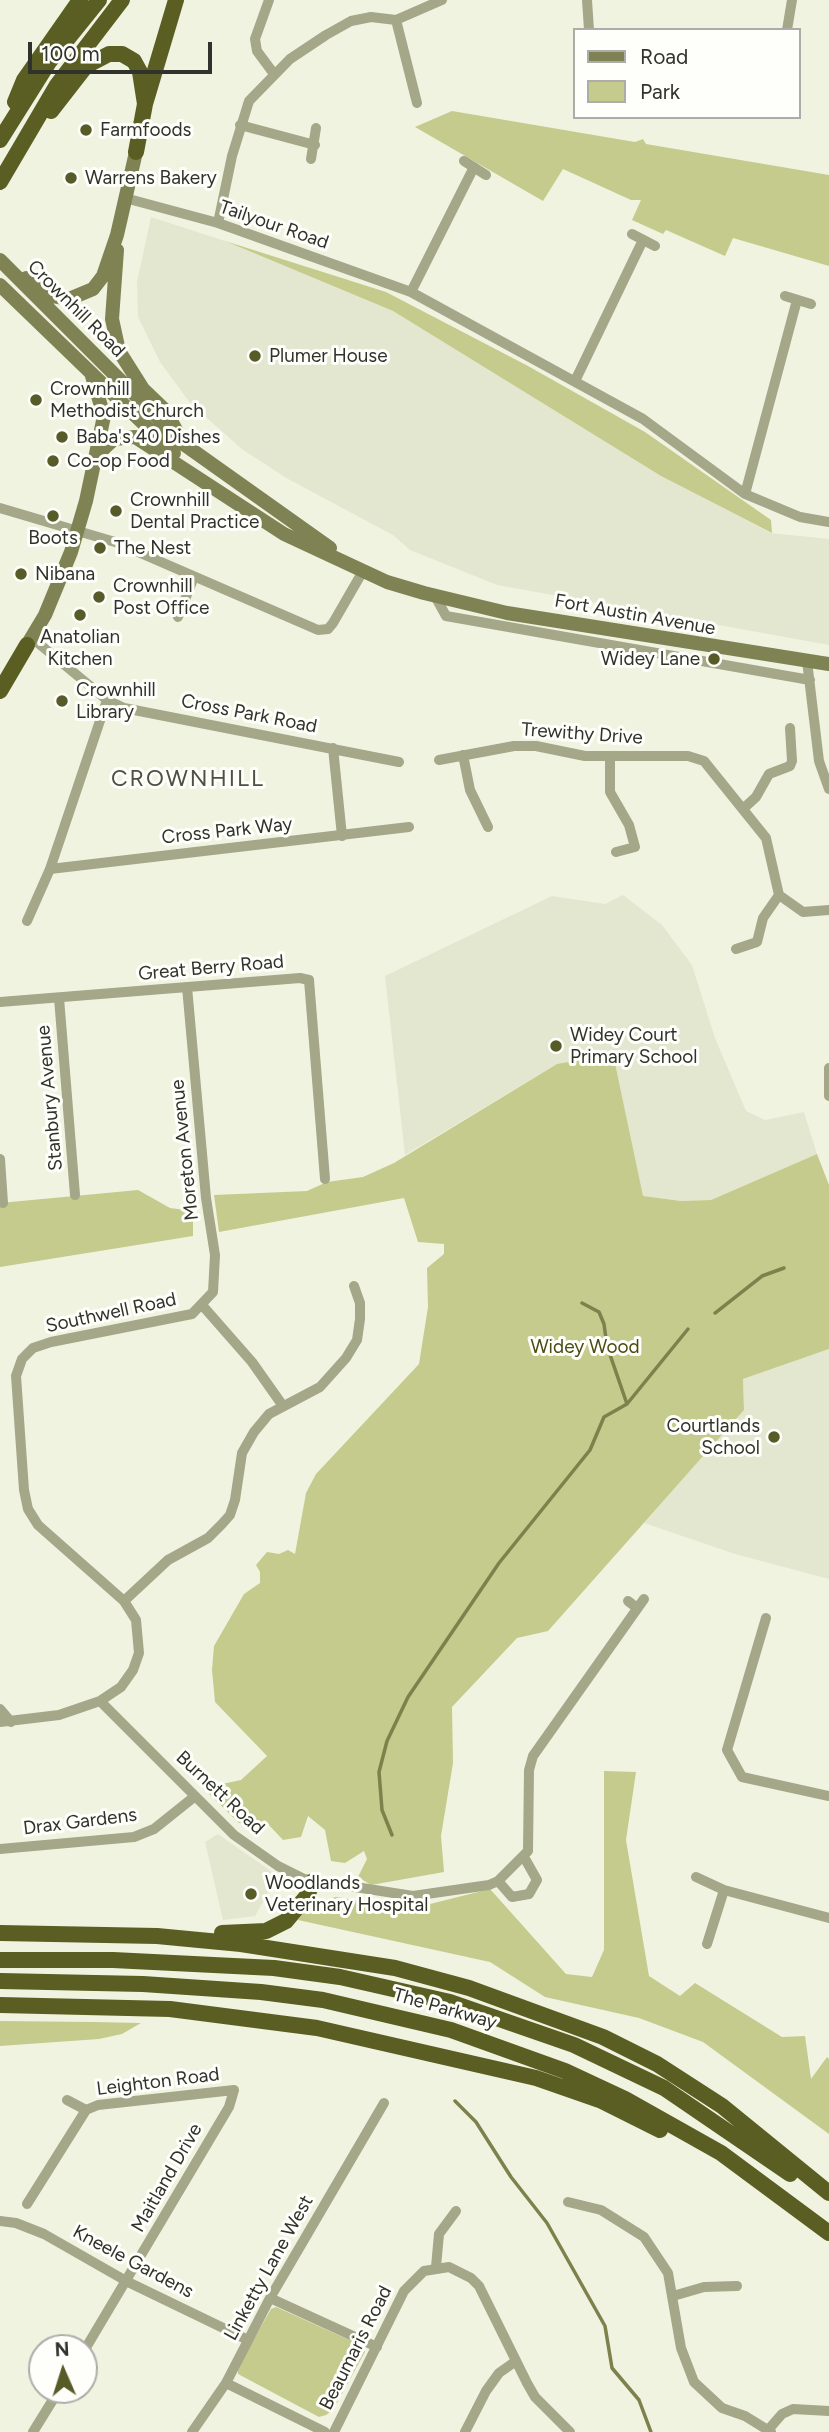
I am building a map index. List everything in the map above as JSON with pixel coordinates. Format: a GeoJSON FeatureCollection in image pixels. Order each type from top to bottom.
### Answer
{"type":"FeatureCollection","features":[{"type":"Feature","properties":{"kind":"highway"},"geometry":{"type":"LineString","coordinates":[[1,138],[24,80],[80,0]]}},
{"type":"Feature","properties":{"kind":"highway"},"geometry":{"type":"LineString","coordinates":[[1,138],[49,62],[99,0]]}},
{"type":"Feature","properties":{"kind":"highway"},"geometry":{"type":"LineString","coordinates":[[0,182],[84,46],[121,0]]}},
{"type":"Feature","properties":{"kind":"highway"},"geometry":{"type":"LineString","coordinates":[[136,152],[145,104],[176,0]]}},
{"type":"Feature","properties":{"kind":"highway"},"geometry":{"type":"LineString","coordinates":[[18,149],[86,66],[103,55],[122,54],[134,61],[140,72],[145,104]]}},
{"type":"Feature","properties":{"kind":"highway"},"geometry":{"type":"LineString","coordinates":[[0,667],[13,661],[28,645]]}},
{"type":"Feature","properties":{"kind":"highway"},"geometry":{"type":"LineString","coordinates":[[0,691],[9,681],[28,645]]}},
{"type":"Feature","properties":{"kind":"highway"},"geometry":{"type":"LineString","coordinates":[[0,1933],[157,1936],[250,1933],[275,1928],[292,1917],[307,1896],[313,1881]]}},
{"type":"Feature","properties":{"kind":"highway"},"geometry":{"type":"LineString","coordinates":[[157,1936],[313,1953],[395,1968],[531,2010],[603,2037],[657,2064],[722,2106],[829,2193]]}},
{"type":"Feature","properties":{"kind":"highway","name":"The Parkway"},"geometry":{"type":"LineString","coordinates":[[0,1960],[126,1961],[274,1968],[340,1977],[450,2002],[574,2045],[664,2088],[774,2162],[829,2204]]}},
{"type":"Feature","properties":{"kind":"highway","name":"The Parkway"},"geometry":{"type":"LineString","coordinates":[[0,1981],[224,1989],[323,2000],[451,2030],[565,2071],[625,2099],[721,2153],[829,2233]]}},
{"type":"Feature","properties":{"kind":"highway"},"geometry":{"type":"LineString","coordinates":[[0,2006],[170,2009],[330,2031],[472,2062],[570,2089],[674,2138],[721,2153]]}},
{"type":"Feature","properties":{"kind":"main road"},"geometry":{"type":"LineString","coordinates":[[2,262],[53,296],[69,299],[80,297],[93,289],[103,276],[117,235],[136,152]]}},
{"type":"Feature","properties":{"kind":"main road"},"geometry":{"type":"LineString","coordinates":[[117,235],[112,319],[119,351],[143,389],[166,411],[185,445]]}},
{"type":"Feature","properties":{"kind":"main road","name":"Crownhill Road"},"geometry":{"type":"LineString","coordinates":[[2,262],[185,445]]}},
{"type":"Feature","properties":{"kind":"main road","name":"Crownhill Road"},"geometry":{"type":"LineString","coordinates":[[0,285],[92,376],[207,482]]}},
{"type":"Feature","properties":{"kind":"main road"},"geometry":{"type":"LineString","coordinates":[[28,645],[46,615],[79,530],[104,416],[92,376]]}},
{"type":"Feature","properties":{"kind":"main road","name":"Fort Austin Avenue"},"geometry":{"type":"LineString","coordinates":[[96,456],[114,439],[135,437],[284,534],[387,582],[435,596],[520,615],[829,664]]}},
{"type":"Feature","properties":{"kind":"main road","name":"Fort Austin Avenue"},"geometry":{"type":"LineString","coordinates":[[185,445],[363,571]]}},
{"type":"Feature","properties":{"kind":"street"},"geometry":{"type":"LineString","coordinates":[[269,0],[255,39],[257,51],[274,74]]}},
{"type":"Feature","properties":{"kind":"street"},"geometry":{"type":"LineString","coordinates":[[218,223],[240,125],[249,101],[274,74],[326,35],[351,21],[371,17],[396,20],[403,14],[428,9],[442,0]]}},
{"type":"Feature","properties":{"kind":"street"},"geometry":{"type":"LineString","coordinates":[[587,0],[589,28]]}},
{"type":"Feature","properties":{"kind":"street"},"geometry":{"type":"LineString","coordinates":[[787,28],[792,0]]}},
{"type":"Feature","properties":{"kind":"street"},"geometry":{"type":"LineString","coordinates":[[396,20],[417,103]]}},
{"type":"Feature","properties":{"kind":"street"},"geometry":{"type":"LineString","coordinates":[[240,125],[315,145]]}},
{"type":"Feature","properties":{"kind":"street"},"geometry":{"type":"LineString","coordinates":[[311,159],[316,128]]}},
{"type":"Feature","properties":{"kind":"street"},"geometry":{"type":"LineString","coordinates":[[464,162],[486,175]]}},
{"type":"Feature","properties":{"kind":"street"},"geometry":{"type":"LineString","coordinates":[[411,292],[474,167]]}},
{"type":"Feature","properties":{"kind":"street","name":"Tailyour Road"},"geometry":{"type":"LineString","coordinates":[[125,198],[218,223],[411,292],[643,419],[745,494],[800,517],[829,522]]}},
{"type":"Feature","properties":{"kind":"street"},"geometry":{"type":"LineString","coordinates":[[632,234],[655,246]]}},
{"type":"Feature","properties":{"kind":"street"},"geometry":{"type":"LineString","coordinates":[[575,381],[643,240]]}},
{"type":"Feature","properties":{"kind":"street"},"geometry":{"type":"LineString","coordinates":[[785,296],[811,304]]}},
{"type":"Feature","properties":{"kind":"street"},"geometry":{"type":"LineString","coordinates":[[745,494],[797,300]]}},
{"type":"Feature","properties":{"kind":"street"},"geometry":{"type":"LineString","coordinates":[[0,508],[115,542],[318,630],[328,629],[333,623],[363,571]]}},
{"type":"Feature","properties":{"kind":"street"},"geometry":{"type":"LineString","coordinates":[[178,617],[194,576]]}},
{"type":"Feature","properties":{"kind":"street","name":"Fort Austin Avenue"},"geometry":{"type":"LineString","coordinates":[[435,596],[446,617],[810,680]]}},
{"type":"Feature","properties":{"kind":"street","name":"Cross Park Road"},"geometry":{"type":"LineString","coordinates":[[28,645],[107,700],[124,708],[399,762]]}},
{"type":"Feature","properties":{"kind":"street"},"geometry":{"type":"LineString","coordinates":[[807,661],[819,761],[829,789]]}},
{"type":"Feature","properties":{"kind":"street"},"geometry":{"type":"LineString","coordinates":[[27,921],[50,869],[107,700]]}},
{"type":"Feature","properties":{"kind":"street"},"geometry":{"type":"LineString","coordinates":[[744,808],[756,797],[769,774],[790,765],[790,728]]}},
{"type":"Feature","properties":{"kind":"street","name":"Trewithy Drive"},"geometry":{"type":"LineString","coordinates":[[439,760],[514,746],[610,757],[688,756],[704,761],[766,838],[771,850],[772,873],[779,895]]}},
{"type":"Feature","properties":{"kind":"street"},"geometry":{"type":"LineString","coordinates":[[333,748],[342,836]]}},
{"type":"Feature","properties":{"kind":"street"},"geometry":{"type":"LineString","coordinates":[[463,755],[470,790],[488,827]]}},
{"type":"Feature","properties":{"kind":"street"},"geometry":{"type":"LineString","coordinates":[[610,757],[610,792],[629,825],[635,847],[616,852]]}},
{"type":"Feature","properties":{"kind":"street","name":"Cross Park Way"},"geometry":{"type":"LineString","coordinates":[[50,869],[409,827]]}},
{"type":"Feature","properties":{"kind":"street"},"geometry":{"type":"LineString","coordinates":[[764,954],[757,942],[763,918],[779,895],[803,912],[829,910]]}},
{"type":"Feature","properties":{"kind":"street"},"geometry":{"type":"LineString","coordinates":[[736,949],[757,942]]}},
{"type":"Feature","properties":{"kind":"street","name":"Great Berry Road"},"geometry":{"type":"LineString","coordinates":[[0,1002],[309,980],[325,1179]]}},
{"type":"Feature","properties":{"kind":"street","name":"Moreton Avenue"},"geometry":{"type":"LineString","coordinates":[[187,987],[206,1198],[215,1265],[213,1292],[202,1305]]}},
{"type":"Feature","properties":{"kind":"street","name":"Stanbury Avenue"},"geometry":{"type":"LineString","coordinates":[[59,998],[75,1195]]}},
{"type":"Feature","properties":{"kind":"street"},"geometry":{"type":"LineString","coordinates":[[829,1068],[829,1096]]}},
{"type":"Feature","properties":{"kind":"street"},"geometry":{"type":"LineString","coordinates":[[0,1159],[3,1203]]}},
{"type":"Feature","properties":{"kind":"street"},"geometry":{"type":"LineString","coordinates":[[124,1601],[167,1560],[208,1538],[230,1515],[242,1453],[269,1414],[320,1387],[346,1358],[357,1340],[360,1319],[360,1303],[354,1286]]}},
{"type":"Feature","properties":{"kind":"street"},"geometry":{"type":"LineString","coordinates":[[202,1305],[252,1362],[283,1406]]}},
{"type":"Feature","properties":{"kind":"street","name":"Southwell Road"},"geometry":{"type":"LineString","coordinates":[[0,1722],[59,1715],[100,1701],[121,1687],[133,1670],[139,1653],[136,1620],[124,1601],[38,1525],[28,1509],[24,1490],[16,1376],[22,1359],[33,1348],[51,1342],[169,1320],[192,1314],[202,1305]]}},
{"type":"Feature","properties":{"kind":"street"},"geometry":{"type":"LineString","coordinates":[[498,1881],[512,1897],[530,1894],[537,1880],[524,1857],[531,1840],[529,1770],[533,1756],[644,1599]]}},
{"type":"Feature","properties":{"kind":"street"},"geometry":{"type":"LineString","coordinates":[[628,1601],[637,1608]]}},
{"type":"Feature","properties":{"kind":"street"},"geometry":{"type":"LineString","coordinates":[[766,1618],[727,1750],[743,1777],[829,1796]]}},
{"type":"Feature","properties":{"kind":"street","name":"Burnett Road"},"geometry":{"type":"LineString","coordinates":[[100,1701],[234,1835],[278,1866],[313,1881],[413,1896],[446,1893],[498,1881],[524,1857]]}},
{"type":"Feature","properties":{"kind":"street"},"geometry":{"type":"LineString","coordinates":[[0,1709],[11,1722]]}},
{"type":"Feature","properties":{"kind":"street","name":"Drax Gardens"},"geometry":{"type":"LineString","coordinates":[[0,1849],[134,1836],[163,1824],[194,1797]]}},
{"type":"Feature","properties":{"kind":"street"},"geometry":{"type":"LineString","coordinates":[[696,1877],[724,1890],[829,1918]]}},
{"type":"Feature","properties":{"kind":"street"},"geometry":{"type":"LineString","coordinates":[[707,1944],[724,1890]]}},
{"type":"Feature","properties":{"kind":"street","name":"Leighton Road"},"geometry":{"type":"LineString","coordinates":[[27,2204],[86,2110],[98,2105],[234,2090]]}},
{"type":"Feature","properties":{"kind":"street","name":"Maitland Drive"},"geometry":{"type":"LineString","coordinates":[[95,2334],[229,2107],[234,2090]]}},
{"type":"Feature","properties":{"kind":"street","name":"Leighton Road"},"geometry":{"type":"LineString","coordinates":[[67,2100],[86,2110]]}},
{"type":"Feature","properties":{"kind":"street","name":"Linketty Lane West"},"geometry":{"type":"LineString","coordinates":[[192,2432],[226,2383],[270,2298],[380,2122],[384,2103]]}},
{"type":"Feature","properties":{"kind":"street"},"geometry":{"type":"LineString","coordinates":[[568,2202],[601,2210],[644,2237],[661,2258],[673,2295],[681,2348],[694,2382],[722,2408],[769,2431],[782,2414],[793,2409],[829,2412]]}},
{"type":"Feature","properties":{"kind":"street"},"geometry":{"type":"LineString","coordinates":[[456,2211],[439,2234],[436,2267],[449,2267],[460,2271],[478,2286],[535,2397],[570,2432]]}},
{"type":"Feature","properties":{"kind":"street","name":"Kneele Gardens"},"geometry":{"type":"LineString","coordinates":[[0,2221],[16,2223],[44,2234],[128,2282],[248,2340]]}},
{"type":"Feature","properties":{"kind":"street","name":"Beaumaris Road"},"geometry":{"type":"LineString","coordinates":[[334,2432],[404,2291],[413,2279],[436,2267]]}},
{"type":"Feature","properties":{"kind":"street"},"geometry":{"type":"LineString","coordinates":[[673,2295],[704,2287],[737,2286]]}},
{"type":"Feature","properties":{"kind":"street"},"geometry":{"type":"LineString","coordinates":[[270,2298],[377,2347]]}},
{"type":"Feature","properties":{"kind":"street"},"geometry":{"type":"LineString","coordinates":[[465,2432],[492,2382],[516,2361]]}},
{"type":"Feature","properties":{"kind":"street"},"geometry":{"type":"LineString","coordinates":[[226,2383],[325,2432]]}},
{"type":"Feature","properties":{"kind":"street"},"geometry":{"type":"LineString","coordinates":[[33,2432],[50,2404]]}},
{"type":"Feature","properties":{"kind":"shaded area"},"geometry":{"type":"Polygon","coordinates":[[[151,217],[225,241],[393,311],[661,476],[771,533],[829,539],[829,645],[497,585],[410,550],[393,535],[288,479],[243,450],[190,403],[160,362],[138,317],[137,282],[151,217]]]}},
{"type":"Feature","properties":{"kind":"shaded area","name":"Widey Court Primary School"},"geometry":{"type":"Polygon","coordinates":[[[623,895],[662,925],[692,965],[715,1038],[746,1111],[765,1120],[804,1112],[817,1154],[711,1200],[681,1201],[642,1196],[612,1054],[557,1064],[405,1155],[385,976],[552,896],[605,904],[623,895]]]}},
{"type":"Feature","properties":{"kind":"shaded area","name":"Courtlands School"},"geometry":{"type":"Polygon","coordinates":[[[829,1349],[829,1579],[735,1554],[644,1523],[744,1410],[743,1379],[829,1349]]]}},
{"type":"Feature","properties":{"kind":"shaded area"},"geometry":{"type":"Polygon","coordinates":[[[218,1834],[278,1876],[255,1916],[223,1920],[205,1842],[218,1834]]]}},
{"type":"Feature","properties":{"kind":"green space"},"geometry":{"type":"Polygon","coordinates":[[[452,111],[635,142],[643,139],[646,144],[829,175],[829,266],[733,238],[725,256],[666,230],[663,234],[632,220],[641,200],[631,200],[563,169],[543,201],[415,127],[452,111]]]}},
{"type":"Feature","properties":{"kind":"green space"},"geometry":{"type":"Polygon","coordinates":[[[225,241],[386,292],[528,366],[645,432],[771,520],[772,533],[661,476],[393,311],[225,241]]]}},
{"type":"Feature","properties":{"kind":"green space","name":"Widey Wood"},"geometry":{"type":"Polygon","coordinates":[[[613,1054],[643,1196],[681,1201],[711,1200],[817,1154],[829,1185],[829,1349],[743,1379],[744,1410],[548,1631],[517,1638],[452,1707],[453,1763],[441,1836],[444,1872],[371,1885],[358,1877],[367,1859],[364,1851],[345,1863],[331,1861],[325,1830],[308,1816],[301,1837],[283,1840],[267,1823],[239,1823],[203,1788],[241,1780],[267,1756],[215,1702],[212,1670],[214,1646],[244,1594],[260,1583],[260,1572],[256,1565],[267,1552],[279,1554],[288,1550],[295,1554],[306,1493],[316,1474],[419,1364],[428,1307],[427,1268],[444,1254],[444,1244],[418,1242],[404,1198],[219,1232],[214,1195],[307,1191],[327,1182],[363,1177],[394,1163],[557,1064],[613,1054]]]}},
{"type":"Feature","properties":{"kind":"green space"},"geometry":{"type":"Polygon","coordinates":[[[138,1190],[170,1208],[193,1211],[193,1236],[0,1267],[0,1203],[138,1190]]]}},
{"type":"Feature","properties":{"kind":"green space"},"geometry":{"type":"Polygon","coordinates":[[[604,1771],[636,1772],[626,1840],[649,1976],[680,1996],[695,1983],[782,2037],[805,2036],[811,2079],[827,2057],[829,2059],[829,2134],[703,2042],[639,2018],[545,1997],[490,1962],[298,1920],[310,1904],[336,1897],[383,1905],[422,1906],[490,1889],[566,1974],[592,1977],[604,1950],[604,1771]]]}},
{"type":"Feature","properties":{"kind":"green space"},"geometry":{"type":"Polygon","coordinates":[[[0,2021],[141,2023],[122,2034],[99,2039],[0,2046],[0,2021]]]}},
{"type":"Feature","properties":{"kind":"green space"},"geometry":{"type":"Polygon","coordinates":[[[276,2307],[363,2346],[365,2352],[333,2410],[326,2415],[319,2417],[238,2374],[238,2367],[271,2309],[276,2307]]]}},
{"type":"Feature","properties":{"kind":"waterway"},"geometry":{"type":"LineString","coordinates":[[715,1313],[762,1276],[784,1268]]}},
{"type":"Feature","properties":{"kind":"waterway"},"geometry":{"type":"LineString","coordinates":[[582,1303],[599,1312],[604,1324],[607,1346],[627,1404]]}},
{"type":"Feature","properties":{"kind":"waterway"},"geometry":{"type":"LineString","coordinates":[[392,1835],[382,1810],[379,1772],[387,1741],[408,1697],[499,1563],[590,1450],[604,1417],[627,1404],[688,1329]]}},
{"type":"Feature","properties":{"kind":"waterway"},"geometry":{"type":"LineString","coordinates":[[455,2101],[476,2122],[511,2177],[547,2223],[605,2326],[612,2368],[639,2400],[651,2432]]}},
{"type":"Feature","properties":{"kind":"place","name":"Farmfoods"},"geometry":{"type":"Point","coordinates":[86,130]}},
{"type":"Feature","properties":{"kind":"place","name":"Warrens Bakery"},"geometry":{"type":"Point","coordinates":[71,178]}},
{"type":"Feature","properties":{"kind":"place","name":"Plumer House"},"geometry":{"type":"Point","coordinates":[255,356]}},
{"type":"Feature","properties":{"kind":"place","name":"Crownhill Methodist Church"},"geometry":{"type":"Point","coordinates":[36,400]}},
{"type":"Feature","properties":{"kind":"place","name":"Baba's 40 Dishes"},"geometry":{"type":"Point","coordinates":[62,437]}},
{"type":"Feature","properties":{"kind":"place","name":"Co-op Food"},"geometry":{"type":"Point","coordinates":[53,461]}},
{"type":"Feature","properties":{"kind":"place","name":"Crownhill Dental Practice"},"geometry":{"type":"Point","coordinates":[116,511]}},
{"type":"Feature","properties":{"kind":"place","name":"Boots"},"geometry":{"type":"Point","coordinates":[53,516]}},
{"type":"Feature","properties":{"kind":"place","name":"The Nest"},"geometry":{"type":"Point","coordinates":[100,548]}},
{"type":"Feature","properties":{"kind":"place","name":"Nibana"},"geometry":{"type":"Point","coordinates":[21,574]}},
{"type":"Feature","properties":{"kind":"place","name":"Crownhill Post Office"},"geometry":{"type":"Point","coordinates":[99,597]}},
{"type":"Feature","properties":{"kind":"place","name":"Anatolian Kitchen"},"geometry":{"type":"Point","coordinates":[80,615]}},
{"type":"Feature","properties":{"kind":"place","name":"Widey Lane"},"geometry":{"type":"Point","coordinates":[714,659]}},
{"type":"Feature","properties":{"kind":"place","name":"Crownhill Library"},"geometry":{"type":"Point","coordinates":[62,701]}},
{"type":"Feature","properties":{"kind":"place","name":"Widey Court Primary School"},"geometry":{"type":"Point","coordinates":[556,1046]}},
{"type":"Feature","properties":{"kind":"place","name":"Courtlands School"},"geometry":{"type":"Point","coordinates":[774,1437]}},
{"type":"Feature","properties":{"kind":"place","name":"Woodlands Veterinary Hospital"},"geometry":{"type":"Point","coordinates":[251,1894]}},
{"type":"Feature","properties":{"kind":"district","name":"CROWNHILL"},"geometry":{"type":"Point","coordinates":[188,779]}}]}
